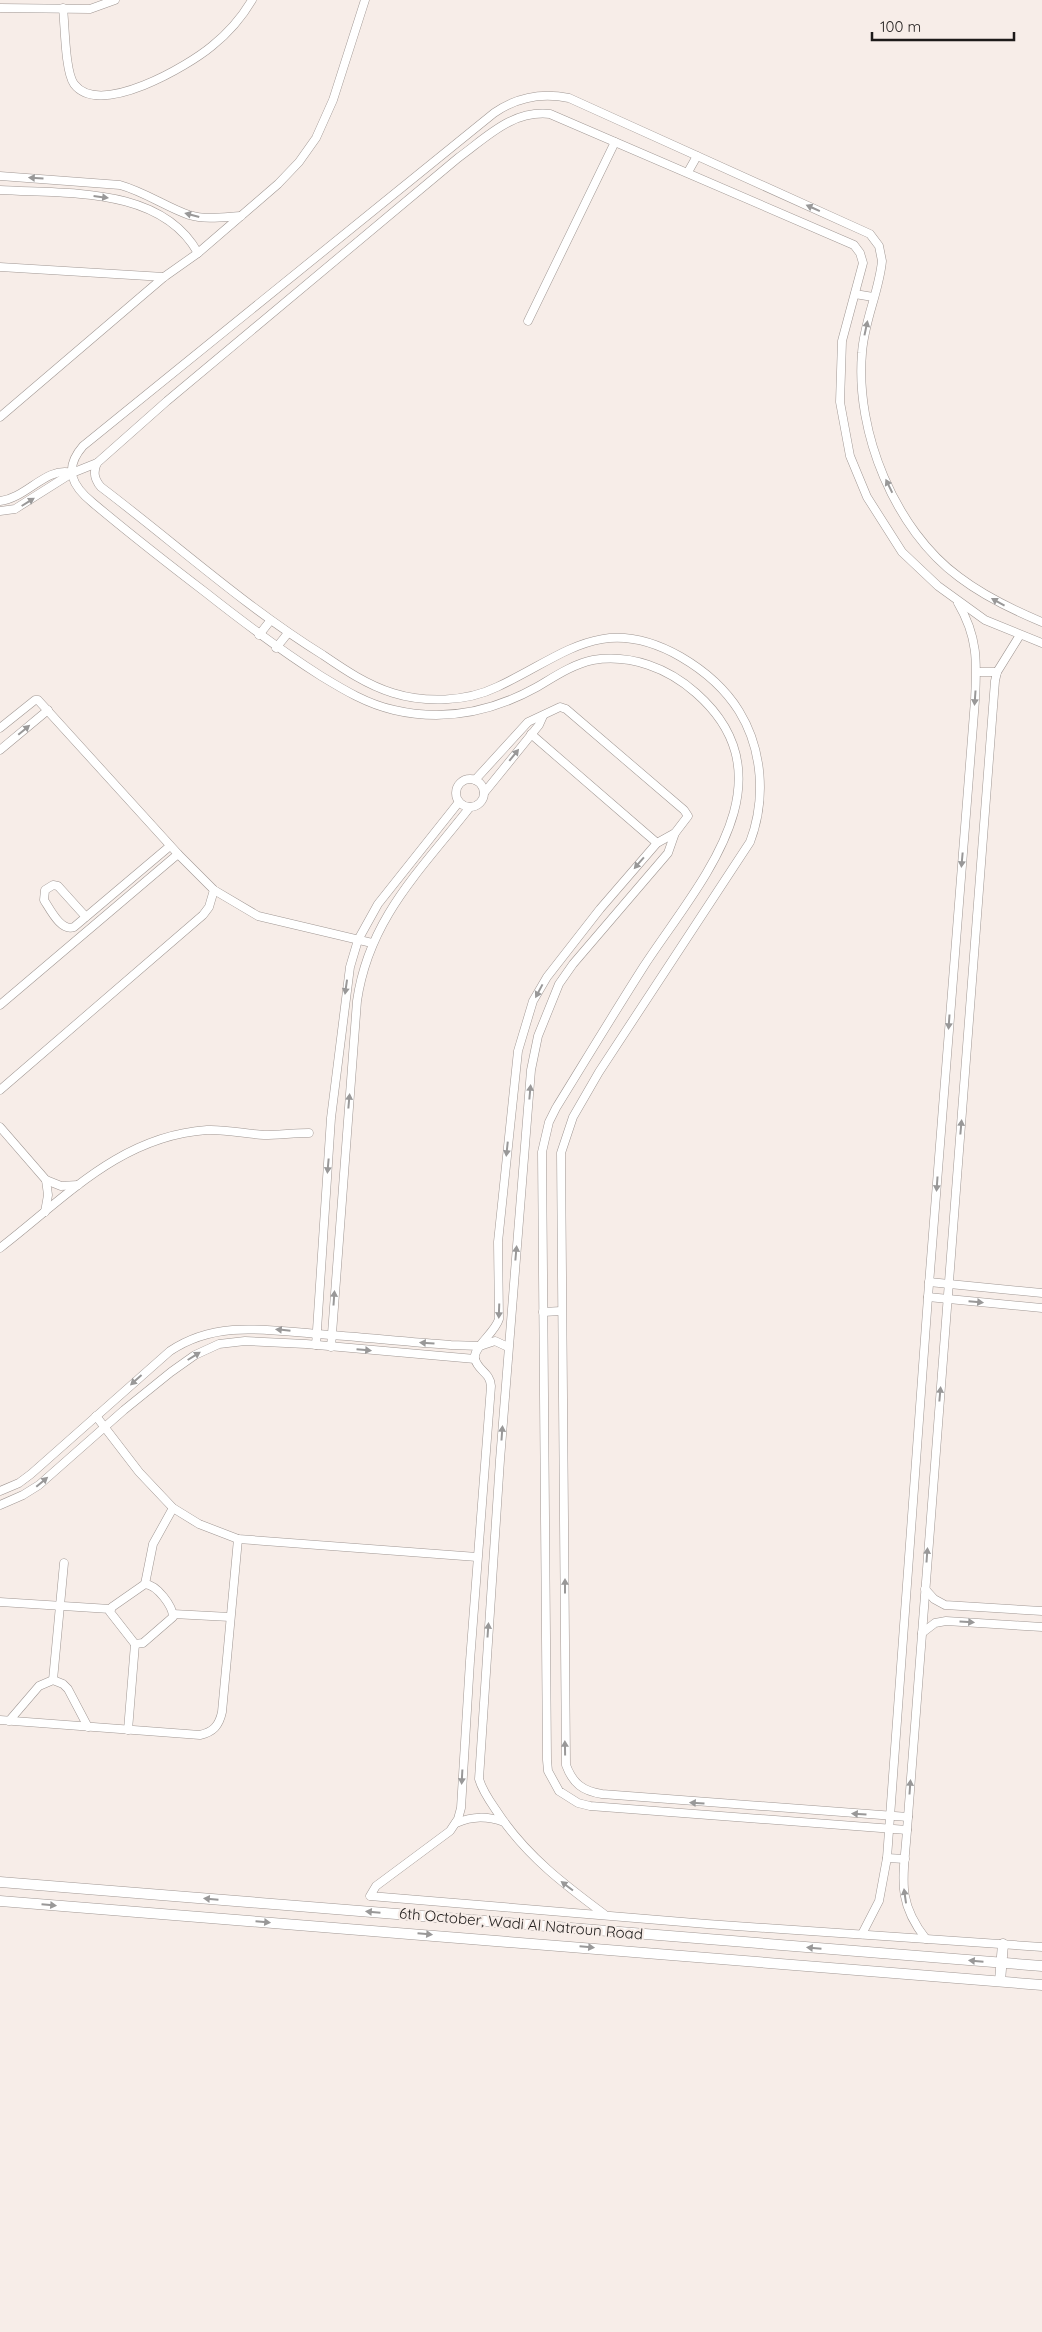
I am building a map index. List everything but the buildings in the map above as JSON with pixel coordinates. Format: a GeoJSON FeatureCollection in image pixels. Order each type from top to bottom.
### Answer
{"type":"FeatureCollection","features":[{"type":"Feature","properties":{"kind":"street"},"geometry":{"type":"LineString","coordinates":[[0,8],[90,9],[115,0]]}},
{"type":"Feature","properties":{"kind":"street"},"geometry":{"type":"LineString","coordinates":[[63,8],[70,69],[74,83],[85,93],[100,96],[133,89],[164,77],[194,60],[229,30],[252,0]]}},
{"type":"Feature","properties":{"kind":"street"},"geometry":{"type":"LineString","coordinates":[[0,417],[164,277],[198,253],[292,170],[316,138],[339,86],[365,0]]}},
{"type":"Feature","properties":{"kind":"street"},"geometry":{"type":"LineString","coordinates":[[907,1830],[590,1806],[568,1798],[552,1782],[547,1760],[542,1152],[549,1122],[613,1013],[725,842],[736,810],[738,786],[735,756],[728,737],[707,703],[681,681],[661,670],[634,661],[592,660],[577,665],[510,702],[467,714],[435,716],[388,709],[359,698],[276,648],[259,635],[85,496],[76,486],[72,473],[76,454],[83,446],[494,112],[511,102],[530,96],[549,95],[569,98],[870,234],[879,246],[882,261],[862,353],[862,402],[872,451],[894,496],[921,541],[958,577],[999,603],[1042,622]]}},
{"type":"Feature","properties":{"kind":"street"},"geometry":{"type":"LineString","coordinates":[[0,511],[16,509],[72,473],[97,463],[167,401],[458,158],[515,118],[532,113],[558,116],[849,242],[857,249],[863,263],[842,341],[840,408],[850,456],[868,497],[902,552],[957,601],[985,620],[1042,643]]}},
{"type":"Feature","properties":{"kind":"street"},"geometry":{"type":"LineString","coordinates":[[528,322],[615,142]]}},
{"type":"Feature","properties":{"kind":"street"},"geometry":{"type":"LineString","coordinates":[[688,172],[697,156]]}},
{"type":"Feature","properties":{"kind":"street"},"geometry":{"type":"LineString","coordinates":[[0,176],[120,185],[138,190],[188,214],[204,217],[241,216]]}},
{"type":"Feature","properties":{"kind":"street"},"geometry":{"type":"LineString","coordinates":[[0,190],[107,198],[139,206],[169,220],[184,232],[198,253]]}},
{"type":"Feature","properties":{"kind":"street"},"geometry":{"type":"LineString","coordinates":[[169,220],[176,208]]}},
{"type":"Feature","properties":{"kind":"street"},"geometry":{"type":"LineString","coordinates":[[340,236],[351,248]]}},
{"type":"Feature","properties":{"kind":"street"},"geometry":{"type":"LineString","coordinates":[[0,267],[164,277]]}},
{"type":"Feature","properties":{"kind":"street"},"geometry":{"type":"LineString","coordinates":[[855,294],[873,297]]}},
{"type":"Feature","properties":{"kind":"street"},"geometry":{"type":"LineString","coordinates":[[97,463],[94,473],[100,487],[270,621],[372,685],[396,694],[432,699],[463,697],[496,688],[567,649],[584,643],[611,638],[638,641],[672,652],[712,679],[734,702],[748,728],[757,761],[760,790],[758,814],[750,842],[599,1072],[573,1117],[564,1138],[560,1161],[565,1500],[565,1754],[569,1774],[587,1792],[908,1817]]}},
{"type":"Feature","properties":{"kind":"street"},"geometry":{"type":"LineString","coordinates":[[0,501],[18,497],[48,476],[65,471],[72,473]]}},
{"type":"Feature","properties":{"kind":"street"},"geometry":{"type":"LineString","coordinates":[[862,1934],[879,1901],[887,1858],[929,1282],[977,672],[976,651],[972,632],[957,601]]}},
{"type":"Feature","properties":{"kind":"street"},"geometry":{"type":"LineString","coordinates":[[259,635],[270,621]]}},
{"type":"Feature","properties":{"kind":"street"},"geometry":{"type":"LineString","coordinates":[[276,648],[288,633]]}},
{"type":"Feature","properties":{"kind":"street"},"geometry":{"type":"LineString","coordinates":[[926,1939],[910,1917],[904,1900],[907,1830],[966,1040],[997,672],[1020,635]]}},
{"type":"Feature","properties":{"kind":"street"},"geometry":{"type":"LineString","coordinates":[[977,672],[997,672]]}},
{"type":"Feature","properties":{"kind":"street"},"geometry":{"type":"LineString","coordinates":[[0,728],[33,701],[38,700],[170,846],[214,890],[258,916],[372,943]]}},
{"type":"Feature","properties":{"kind":"street"},"geometry":{"type":"LineString","coordinates":[[475,780],[528,722],[557,708],[566,709],[684,810],[687,819],[675,833],[668,853],[566,972],[550,1003],[538,1036],[532,1070],[508,1347],[478,1762],[481,1785],[504,1822],[549,1872],[606,1915]]}},
{"type":"Feature","properties":{"kind":"street"},"geometry":{"type":"LineString","coordinates":[[0,750],[48,710]]}},
{"type":"Feature","properties":{"kind":"street"},"geometry":{"type":"LineString","coordinates":[[331,1347],[357,1001],[363,970],[372,943],[380,925],[397,899],[470,807],[480,803],[484,793],[543,716]]}},
{"type":"Feature","properties":{"kind":"street"},"geometry":{"type":"LineString","coordinates":[[531,734],[657,842]]}},
{"type":"Feature","properties":{"kind":"street"},"geometry":{"type":"LineString","coordinates":[[470,807],[459,802],[456,794],[460,783],[467,780],[475,780],[481,785],[484,793]]}},
{"type":"Feature","properties":{"kind":"street"},"geometry":{"type":"LineString","coordinates":[[316,1345],[329,1146],[347,979],[358,940],[368,919],[386,891],[459,802]]}},
{"type":"Feature","properties":{"kind":"street"},"geometry":{"type":"LineString","coordinates":[[675,833],[657,842],[547,977],[534,1001],[523,1031],[515,1069],[498,1242],[500,1285],[497,1326],[475,1352],[475,1359],[491,1381],[468,1681],[461,1808],[456,1823],[445,1836],[376,1886],[370,1896],[1042,1947]]}},
{"type":"Feature","properties":{"kind":"street"},"geometry":{"type":"LineString","coordinates":[[86,917],[58,886],[53,885],[45,890],[44,900],[64,927],[74,927],[86,917],[170,846]]}},
{"type":"Feature","properties":{"kind":"street"},"geometry":{"type":"LineString","coordinates":[[0,1005],[178,854]]}},
{"type":"Feature","properties":{"kind":"street"},"geometry":{"type":"LineString","coordinates":[[0,1090],[203,915],[209,907],[214,890]]}},
{"type":"Feature","properties":{"kind":"street"},"geometry":{"type":"LineString","coordinates":[[616,890],[627,899]]}},
{"type":"Feature","properties":{"kind":"street"},"geometry":{"type":"LineString","coordinates":[[0,1127],[46,1180],[61,1186],[78,1185]]}},
{"type":"Feature","properties":{"kind":"street"},"geometry":{"type":"LineString","coordinates":[[0,1248],[78,1185],[118,1156],[167,1136],[216,1130],[264,1135],[309,1133]]}},
{"type":"Feature","properties":{"kind":"street"},"geometry":{"type":"LineString","coordinates":[[329,1146],[346,1146]]}},
{"type":"Feature","properties":{"kind":"street"},"geometry":{"type":"LineString","coordinates":[[44,1213],[48,1195],[46,1180]]}},
{"type":"Feature","properties":{"kind":"street"},"geometry":{"type":"LineString","coordinates":[[929,1282],[1042,1293]]}},
{"type":"Feature","properties":{"kind":"street"},"geometry":{"type":"LineString","coordinates":[[500,1285],[513,1285]]}},
{"type":"Feature","properties":{"kind":"street"},"geometry":{"type":"LineString","coordinates":[[928,1297],[1042,1308]]}},
{"type":"Feature","properties":{"kind":"street"},"geometry":{"type":"LineString","coordinates":[[543,1312],[561,1311]]}},
{"type":"Feature","properties":{"kind":"street"},"geometry":{"type":"LineString","coordinates":[[0,1491],[19,1483],[31,1474],[158,1360],[192,1337],[226,1330],[252,1328],[451,1345],[480,1346],[495,1341],[508,1347]]}},
{"type":"Feature","properties":{"kind":"street"},"geometry":{"type":"LineString","coordinates":[[0,1504],[23,1495],[39,1484],[171,1372],[208,1347],[232,1342],[316,1345],[475,1359]]}},
{"type":"Feature","properties":{"kind":"street"},"geometry":{"type":"LineString","coordinates":[[450,1357],[451,1345]]}},
{"type":"Feature","properties":{"kind":"street"},"geometry":{"type":"LineString","coordinates":[[96,1416],[144,1478],[173,1508],[199,1524],[238,1539],[477,1557]]}},
{"type":"Feature","properties":{"kind":"street"},"geometry":{"type":"LineString","coordinates":[[485,1460],[500,1460]]}},
{"type":"Feature","properties":{"kind":"street"},"geometry":{"type":"LineString","coordinates":[[0,1602],[110,1609],[145,1584],[154,1544],[173,1508]]}},
{"type":"Feature","properties":{"kind":"street"},"geometry":{"type":"LineString","coordinates":[[0,1720],[200,1735],[216,1728],[222,1712],[238,1539]]}},
{"type":"Feature","properties":{"kind":"street"},"geometry":{"type":"LineString","coordinates":[[53,1680],[64,1563]]}},
{"type":"Feature","properties":{"kind":"street"},"geometry":{"type":"LineString","coordinates":[[136,1644],[143,1643],[172,1620],[173,1614],[171,1607],[154,1587],[145,1584]]}},
{"type":"Feature","properties":{"kind":"street"},"geometry":{"type":"LineString","coordinates":[[925,1589],[934,1599],[945,1604],[1042,1611]]}},
{"type":"Feature","properties":{"kind":"street"},"geometry":{"type":"LineString","coordinates":[[110,1609],[110,1615],[136,1644],[128,1730]]}},
{"type":"Feature","properties":{"kind":"street"},"geometry":{"type":"LineString","coordinates":[[173,1614],[230,1617]]}},
{"type":"Feature","properties":{"kind":"street"},"geometry":{"type":"LineString","coordinates":[[922,1633],[935,1623],[946,1621],[1042,1627]]}},
{"type":"Feature","properties":{"kind":"street"},"geometry":{"type":"LineString","coordinates":[[470,1661],[486,1662]]}},
{"type":"Feature","properties":{"kind":"street"},"geometry":{"type":"LineString","coordinates":[[9,1721],[39,1686],[53,1680],[63,1684],[68,1689],[88,1727]]}},
{"type":"Feature","properties":{"kind":"street"},"geometry":{"type":"LineString","coordinates":[[468,1681],[484,1682]]}},
{"type":"Feature","properties":{"kind":"street"},"geometry":{"type":"LineString","coordinates":[[465,1731],[473,1729],[480,1732]]}},
{"type":"Feature","properties":{"kind":"street"},"geometry":{"type":"LineString","coordinates":[[463,1760],[470,1763],[478,1762]]}},
{"type":"Feature","properties":{"kind":"street"},"geometry":{"type":"LineString","coordinates":[[456,1823],[465,1819],[484,1817],[504,1822]]}},
{"type":"Feature","properties":{"kind":"street"},"geometry":{"type":"LineString","coordinates":[[887,1858],[905,1859]]}},
{"type":"Feature","properties":{"kind":"street","name":"6th October, Wadi Al Natroun Road"},"geometry":{"type":"LineString","coordinates":[[0,1882],[1042,1966]]}},
{"type":"Feature","properties":{"kind":"street","name":"6th October, Wadi Al Natroun Road"},"geometry":{"type":"LineString","coordinates":[[0,1901],[1042,1984]]}},
{"type":"Feature","properties":{"kind":"street"},"geometry":{"type":"LineString","coordinates":[[1000,1982],[1003,1944]]}}]}
